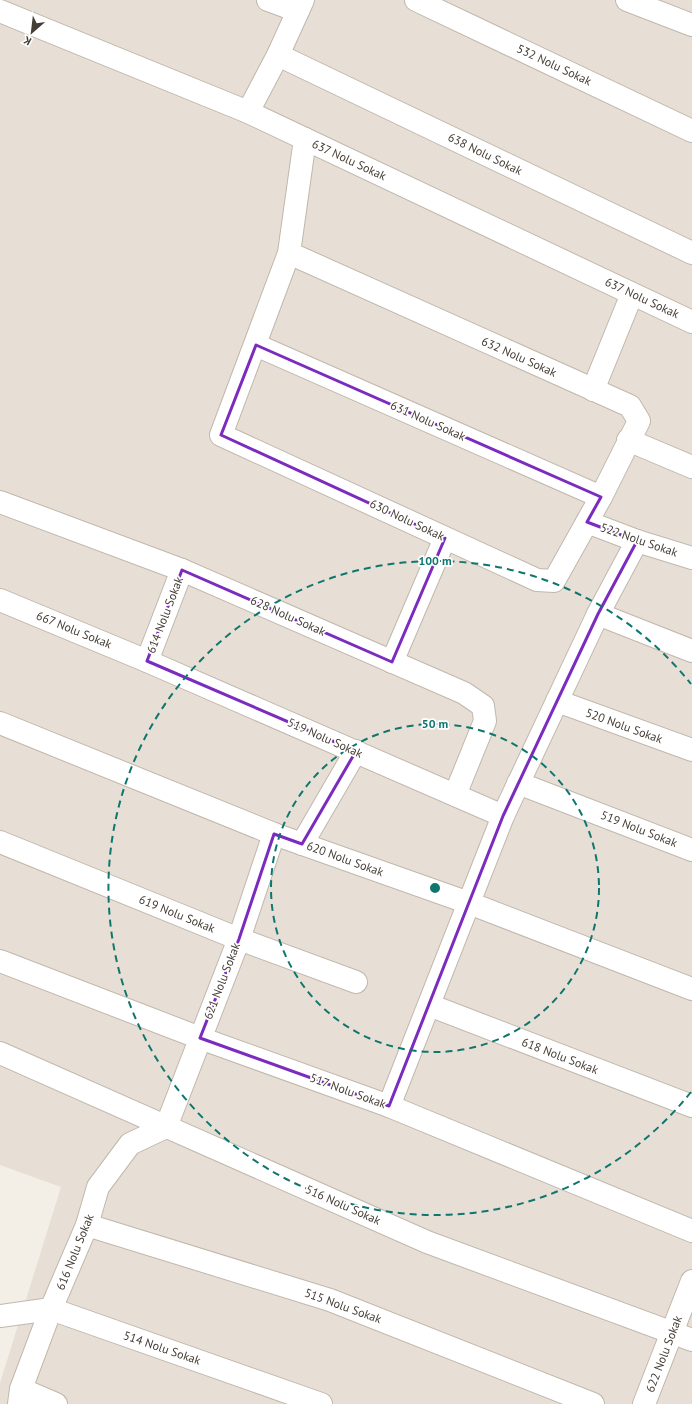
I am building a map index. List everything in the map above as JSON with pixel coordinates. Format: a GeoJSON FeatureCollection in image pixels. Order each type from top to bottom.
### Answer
{"type":"FeatureCollection","features":[{"type":"Feature","properties":{"kind":"street"},"geometry":{"type":"LineString","coordinates":[[248,112],[278,55],[300,6],[268,0]]}},
{"type":"Feature","properties":{"kind":"street","name":"532 Nolu Sokak"},"geometry":{"type":"LineString","coordinates":[[416,0],[692,131]]}},
{"type":"Feature","properties":{"kind":"street"},"geometry":{"type":"LineString","coordinates":[[627,0],[692,25]]}},
{"type":"Feature","properties":{"kind":"street","name":"637 Nolu Sokak"},"geometry":{"type":"LineString","coordinates":[[0,11],[248,112],[692,322]]}},
{"type":"Feature","properties":{"kind":"street","name":"638 Nolu Sokak"},"geometry":{"type":"LineString","coordinates":[[278,55],[692,253]]}},
{"type":"Feature","properties":{"kind":"street"},"geometry":{"type":"LineString","coordinates":[[256,345],[289,253],[305,139]]}},
{"type":"Feature","properties":{"kind":"street","name":"632 Nolu Sokak"},"geometry":{"type":"LineString","coordinates":[[289,253],[630,406],[639,420],[587,522]]}},
{"type":"Feature","properties":{"kind":"street"},"geometry":{"type":"LineString","coordinates":[[593,390],[632,294]]}},
{"type":"Feature","properties":{"kind":"street","name":"630 Nolu Sokak"},"geometry":{"type":"LineString","coordinates":[[256,345],[221,435],[537,580],[554,581],[587,522]]}},
{"type":"Feature","properties":{"kind":"street","name":"631 Nolu Sokak"},"geometry":{"type":"LineString","coordinates":[[256,345],[600,497]]}},
{"type":"Feature","properties":{"kind":"street"},"geometry":{"type":"LineString","coordinates":[[628,440],[692,467]]}},
{"type":"Feature","properties":{"kind":"street","name":"628 Nolu Sokak"},"geometry":{"type":"LineString","coordinates":[[0,502],[182,570],[464,693],[483,706],[485,722],[455,795]]}},
{"type":"Feature","properties":{"kind":"street","name":"522 Nolu Sokak"},"geometry":{"type":"LineString","coordinates":[[587,522],[637,541],[692,558]]}},
{"type":"Feature","properties":{"kind":"street"},"geometry":{"type":"LineString","coordinates":[[392,662],[445,538]]}},
{"type":"Feature","properties":{"kind":"street"},"geometry":{"type":"LineString","coordinates":[[389,1106],[503,816],[598,614],[637,541]]}},
{"type":"Feature","properties":{"kind":"street","name":"614 Nolu Sokak"},"geometry":{"type":"LineString","coordinates":[[147,661],[182,570]]}},
{"type":"Feature","properties":{"kind":"street","name":"667 Nolu Sokak"},"geometry":{"type":"LineString","coordinates":[[0,600],[147,661]]}},
{"type":"Feature","properties":{"kind":"street"},"geometry":{"type":"LineString","coordinates":[[598,614],[692,651]]}},
{"type":"Feature","properties":{"kind":"street","name":"519 Nolu Sokak"},"geometry":{"type":"LineString","coordinates":[[147,661],[503,816]]}},
{"type":"Feature","properties":{"kind":"street","name":"520 Nolu Sokak"},"geometry":{"type":"LineString","coordinates":[[557,701],[692,750]]}},
{"type":"Feature","properties":{"kind":"street","name":"620 Nolu Sokak"},"geometry":{"type":"LineString","coordinates":[[0,723],[274,834],[469,903],[692,989]]}},
{"type":"Feature","properties":{"kind":"street"},"geometry":{"type":"LineString","coordinates":[[302,844],[356,751]]}},
{"type":"Feature","properties":{"kind":"street","name":"519 Nolu Sokak"},"geometry":{"type":"LineString","coordinates":[[518,783],[692,850]]}},
{"type":"Feature","properties":{"kind":"street","name":"621 Nolu Sokak"},"geometry":{"type":"LineString","coordinates":[[166,1127],[239,939],[274,834]]}},
{"type":"Feature","properties":{"kind":"street","name":"619 Nolu Sokak"},"geometry":{"type":"LineString","coordinates":[[0,842],[239,939],[356,982]]}},
{"type":"Feature","properties":{"kind":"street","name":"517 Nolu Sokak"},"geometry":{"type":"LineString","coordinates":[[0,961],[200,1038],[389,1106],[692,1231]]}},
{"type":"Feature","properties":{"kind":"street","name":"618 Nolu Sokak"},"geometry":{"type":"LineString","coordinates":[[428,1005],[692,1106]]}},
{"type":"Feature","properties":{"kind":"street","name":"516 Nolu Sokak"},"geometry":{"type":"LineString","coordinates":[[0,1053],[427,1242],[692,1340]]}},
{"type":"Feature","properties":{"kind":"street","name":"616 Nolu Sokak"},"geometry":{"type":"LineString","coordinates":[[20,1396],[51,1309],[87,1225],[98,1188],[130,1144],[166,1127]]}},
{"type":"Feature","properties":{"kind":"street","name":"515 Nolu Sokak"},"geometry":{"type":"LineString","coordinates":[[87,1225],[330,1300],[593,1404]]}},
{"type":"Feature","properties":{"kind":"street","name":"622 Nolu Sokak"},"geometry":{"type":"LineString","coordinates":[[644,1404],[692,1281]]}},
{"type":"Feature","properties":{"kind":"street","name":"514 Nolu Sokak"},"geometry":{"type":"LineString","coordinates":[[0,1316],[51,1309],[320,1404]]}},
{"type":"Feature","properties":{"kind":"street"},"geometry":{"type":"LineString","coordinates":[[20,1396],[56,1404]]}},
{"type":"Feature","properties":{"kind":"highlighted area"},"geometry":{"type":"Polygon","coordinates":[[[256,345],[601,497],[587,522],[637,541],[598,614],[503,816],[389,1106],[200,1038],[239,939],[274,834],[302,844],[356,751],[147,661],[182,570],[392,662],[445,538],[221,435],[256,345]]]}},
{"type":"Feature","properties":{"kind":"shaded area"},"geometry":{"type":"Polygon","coordinates":[[[0,0],[692,0],[692,1404],[0,1404],[0,1383],[61,1187],[0,1165],[0,0]]]}}]}
